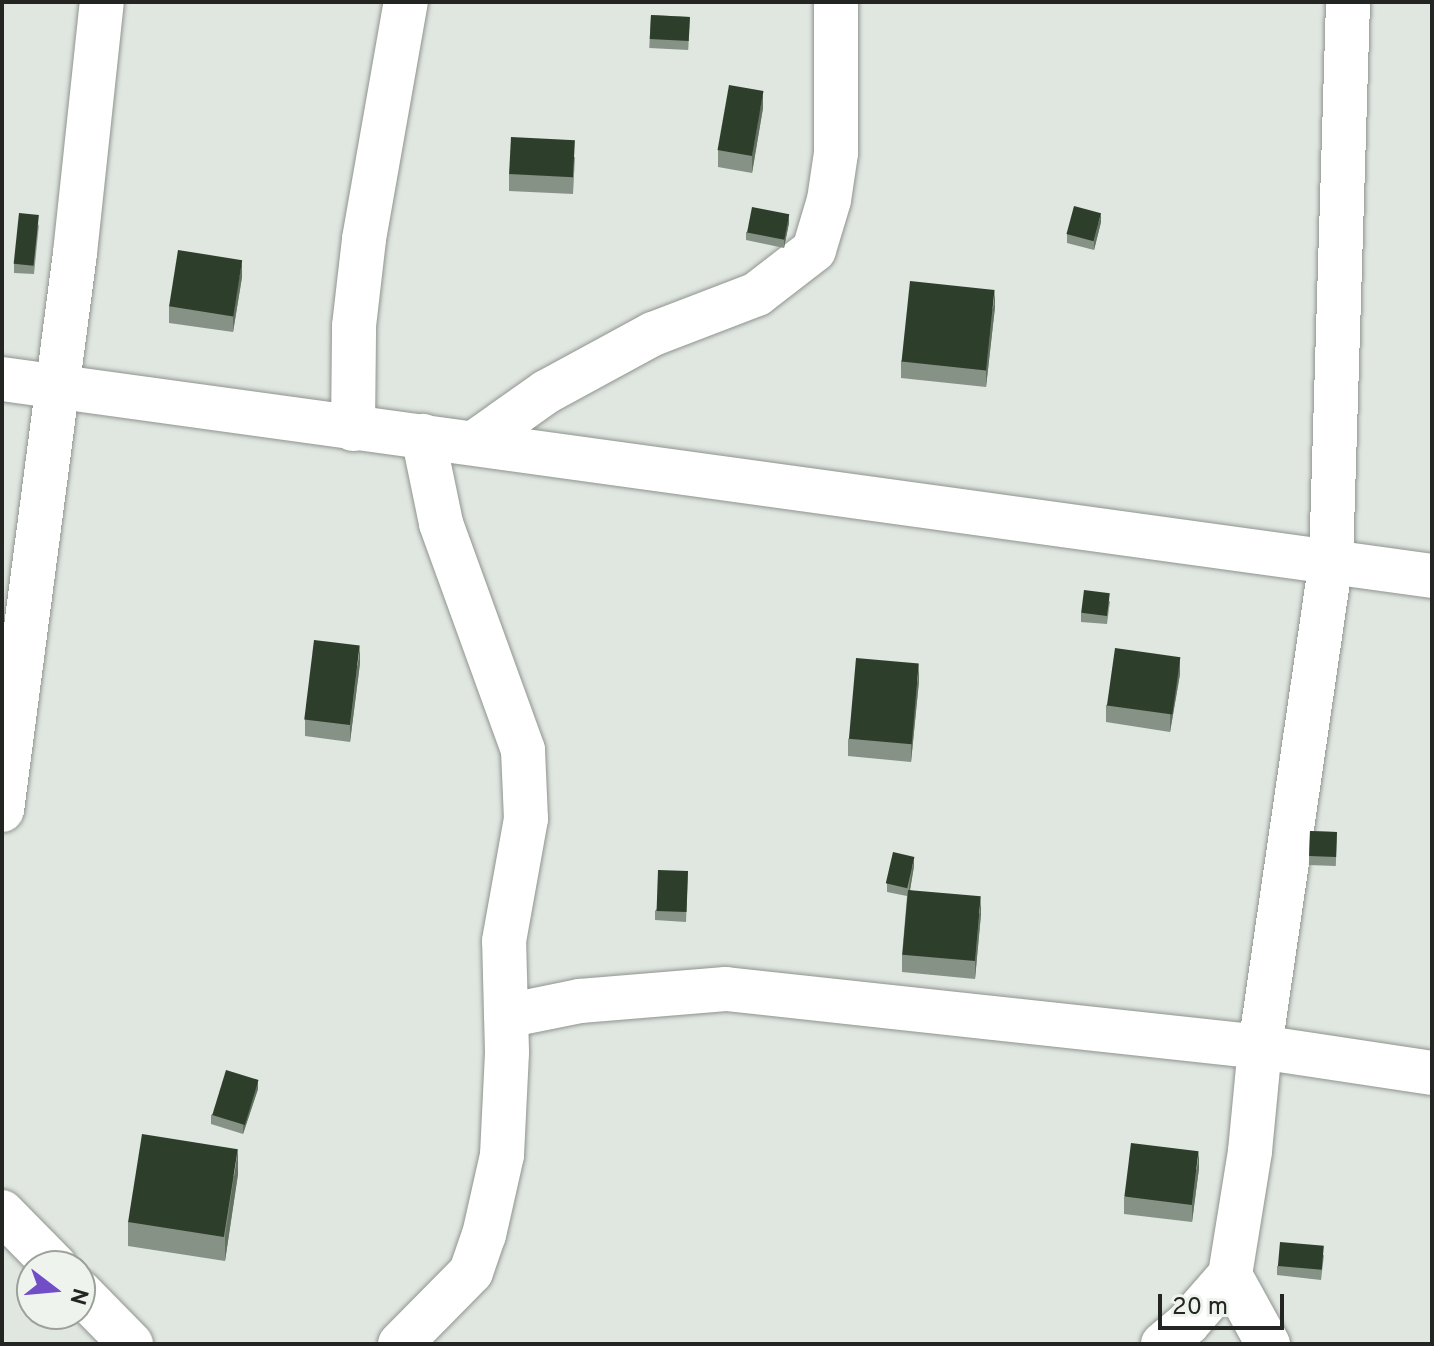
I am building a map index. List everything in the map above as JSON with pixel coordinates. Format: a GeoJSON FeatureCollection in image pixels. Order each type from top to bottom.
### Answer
{"type":"FeatureCollection","features":[{"type":"Feature","properties":{"kind":"street"},"geometry":{"type":"LineString","coordinates":[[2,810],[58,387],[102,2]]}},
{"type":"Feature","properties":{"kind":"street"},"geometry":{"type":"LineString","coordinates":[[353,429],[354,326],[364,239],[406,2]]}},
{"type":"Feature","properties":{"kind":"street"},"geometry":{"type":"LineString","coordinates":[[474,443],[546,392],[653,334],[757,294],[814,250],[829,200],[836,153],[836,2]]}},
{"type":"Feature","properties":{"kind":"street"},"geometry":{"type":"LineString","coordinates":[[1163,1344],[1188,1323],[1230,1275],[1250,1151],[1260,1047],[1331,562],[1348,2]]}},
{"type":"Feature","properties":{"kind":"street"},"geometry":{"type":"LineString","coordinates":[[2,379],[1432,576]]}},
{"type":"Feature","properties":{"kind":"street"},"geometry":{"type":"LineString","coordinates":[[400,1344],[471,1272],[484,1235],[502,1155],[506,1016],[504,941],[526,819],[523,750],[441,523],[423,436]]}},
{"type":"Feature","properties":{"kind":"street"},"geometry":{"type":"LineString","coordinates":[[506,1016],[580,1001],[726,989],[1260,1047],[1432,1073]]}},
{"type":"Feature","properties":{"kind":"street"},"geometry":{"type":"LineString","coordinates":[[2,1212],[39,1250]]}},
{"type":"Feature","properties":{"kind":"street"},"geometry":{"type":"LineString","coordinates":[[1230,1275],[1268,1344]]}},
{"type":"Feature","properties":{"kind":"street"},"geometry":{"type":"LineString","coordinates":[[96,1308],[131,1344]]}},
{"type":"Feature","properties":{"kind":"building"},"geometry":{"type":"Polygon","coordinates":[[[651,15],[690,17],[689,41],[650,39],[651,15]]]}},
{"type":"Feature","properties":{"kind":"building"},"geometry":{"type":"Polygon","coordinates":[[[729,85],[763,91],[752,156],[718,150],[729,85]]]}},
{"type":"Feature","properties":{"kind":"building"},"geometry":{"type":"Polygon","coordinates":[[[511,137],[575,140],[573,177],[509,174],[511,137]]]}},
{"type":"Feature","properties":{"kind":"building"},"geometry":{"type":"Polygon","coordinates":[[[1074,206],[1101,213],[1094,241],[1066,234],[1074,206]]]}},
{"type":"Feature","properties":{"kind":"building"},"geometry":{"type":"Polygon","coordinates":[[[752,207],[789,214],[784,240],[747,233],[752,207]]]}},
{"type":"Feature","properties":{"kind":"building"},"geometry":{"type":"Polygon","coordinates":[[[19,213],[39,215],[34,266],[14,264],[19,213]]]}},
{"type":"Feature","properties":{"kind":"building"},"geometry":{"type":"Polygon","coordinates":[[[178,250],[242,260],[233,316],[169,306],[178,250]]]}},
{"type":"Feature","properties":{"kind":"building"},"geometry":{"type":"Polygon","coordinates":[[[910,281],[995,290],[986,370],[902,362],[910,281]]]}},
{"type":"Feature","properties":{"kind":"building"},"geometry":{"type":"Polygon","coordinates":[[[1084,590],[1110,593],[1107,616],[1081,613],[1084,590]]]}},
{"type":"Feature","properties":{"kind":"building"},"geometry":{"type":"Polygon","coordinates":[[[314,640],[360,646],[350,725],[304,719],[314,640]]]}},
{"type":"Feature","properties":{"kind":"building"},"geometry":{"type":"Polygon","coordinates":[[[1115,648],[1180,657],[1172,715],[1107,705],[1115,648]]]}},
{"type":"Feature","properties":{"kind":"building"},"geometry":{"type":"Polygon","coordinates":[[[856,658],[919,663],[912,744],[849,739],[856,658]]]}},
{"type":"Feature","properties":{"kind":"building"},"geometry":{"type":"Polygon","coordinates":[[[1310,831],[1337,832],[1336,857],[1309,856],[1310,831]]]}},
{"type":"Feature","properties":{"kind":"building"},"geometry":{"type":"Polygon","coordinates":[[[893,852],[914,857],[907,888],[886,883],[893,852]]]}},
{"type":"Feature","properties":{"kind":"building"},"geometry":{"type":"Polygon","coordinates":[[[658,870],[688,871],[687,912],[657,911],[658,870]]]}},
{"type":"Feature","properties":{"kind":"building"},"geometry":{"type":"Polygon","coordinates":[[[908,890],[981,896],[975,961],[902,955],[908,890]]]}},
{"type":"Feature","properties":{"kind":"building"},"geometry":{"type":"Polygon","coordinates":[[[226,1070],[259,1080],[245,1125],[212,1115],[226,1070]]]}},
{"type":"Feature","properties":{"kind":"building"},"geometry":{"type":"Polygon","coordinates":[[[142,1134],[238,1149],[224,1237],[128,1222],[142,1134]]]}},
{"type":"Feature","properties":{"kind":"building"},"geometry":{"type":"Polygon","coordinates":[[[1131,1143],[1198,1151],[1192,1205],[1124,1197],[1131,1143]]]}},
{"type":"Feature","properties":{"kind":"building"},"geometry":{"type":"Polygon","coordinates":[[[1280,1242],[1324,1246],[1322,1270],[1278,1266],[1280,1242]]]}}]}
